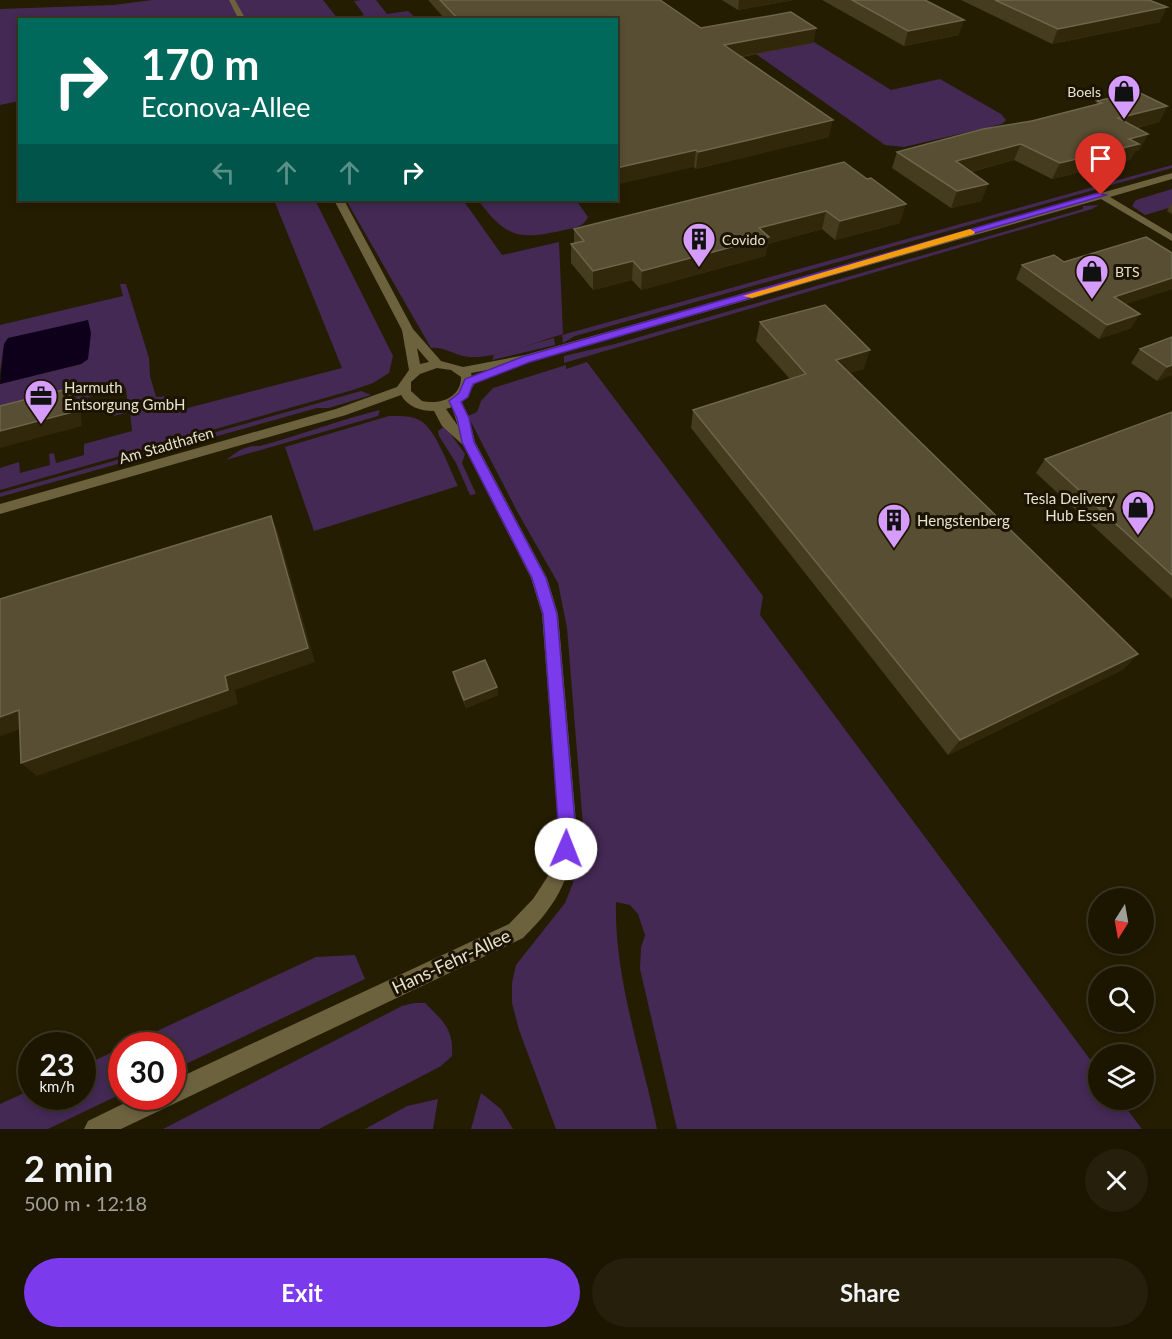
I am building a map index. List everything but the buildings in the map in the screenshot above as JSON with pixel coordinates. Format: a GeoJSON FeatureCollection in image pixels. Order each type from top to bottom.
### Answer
{"type":"FeatureCollection","features":[{"type":"Feature","properties":{"kind":"street"},"geometry":{"type":"LineString","coordinates":[[232,0],[242,18]]}},
{"type":"Feature","properties":{"kind":"street"},"geometry":{"type":"LineString","coordinates":[[465,376],[1172,176]]}},
{"type":"Feature","properties":{"kind":"street"},"geometry":{"type":"LineString","coordinates":[[1101,195],[1172,238]]}},
{"type":"Feature","properties":{"kind":"street"},"geometry":{"type":"LineString","coordinates":[[340,201],[408,330],[437,364]]}},
{"type":"Feature","properties":{"kind":"street"},"geometry":{"type":"LineString","coordinates":[[408,330],[415,370]]}},
{"type":"Feature","properties":{"kind":"street"},"geometry":{"type":"LineString","coordinates":[[437,364],[455,367],[465,376],[464,395],[455,401],[438,406],[418,404],[407,394],[405,381],[415,370],[437,364]]}},
{"type":"Feature","properties":{"kind":"street","name":"Am Stadthafen"},"geometry":{"type":"LineString","coordinates":[[0,509],[407,394]]}},
{"type":"Feature","properties":{"kind":"street","name":"Hans-Fehr-Allee"},"geometry":{"type":"LineString","coordinates":[[186,1086],[516,931],[541,908],[559,877],[566,849],[567,822],[550,614],[539,578],[468,442],[463,418],[455,401]]}},
{"type":"Feature","properties":{"kind":"street","name":"Hans-Fehr-Allee"},"geometry":{"type":"LineString","coordinates":[[438,406],[447,423],[468,442]]}},
{"type":"Feature","properties":{"kind":"street"},"geometry":{"type":"LineString","coordinates":[[96,1129],[136,1110]]}},
{"type":"Feature","properties":{"kind":"shaded area"},"geometry":{"type":"Polygon","coordinates":[[[152,0],[323,0],[337,18],[18,18],[18,101],[0,105],[0,9],[113,5],[152,0]]]}},
{"type":"Feature","properties":{"kind":"shaded area"},"geometry":{"type":"Polygon","coordinates":[[[376,0],[387,14],[408,11],[416,18],[354,18],[364,15],[354,1],[376,0]]]}},
{"type":"Feature","properties":{"kind":"shaded area"},"geometry":{"type":"Polygon","coordinates":[[[814,42],[891,90],[940,79],[1001,114],[1006,120],[1002,124],[904,147],[885,145],[756,54],[814,42]]]}},
{"type":"Feature","properties":{"kind":"shaded area"},"geometry":{"type":"Polygon","coordinates":[[[1172,165],[1172,168],[575,336],[563,343],[562,335],[1172,165]]]}},
{"type":"Feature","properties":{"kind":"shaded area"},"geometry":{"type":"Polygon","coordinates":[[[1172,189],[1172,207],[1145,215],[1132,206],[1136,200],[1172,189]]]}},
{"type":"Feature","properties":{"kind":"shaded area"},"geometry":{"type":"Polygon","coordinates":[[[274,201],[316,201],[393,356],[389,373],[373,383],[353,390],[0,490],[0,468],[19,462],[20,473],[50,465],[49,454],[54,453],[56,463],[84,455],[84,444],[132,431],[130,412],[113,416],[112,412],[128,407],[126,388],[0,419],[0,384],[81,364],[88,359],[4,344],[0,372],[0,325],[123,296],[120,284],[126,284],[149,358],[150,376],[156,397],[168,396],[176,411],[342,368],[274,201]]]}},
{"type":"Feature","properties":{"kind":"shaded area"},"geometry":{"type":"Polygon","coordinates":[[[347,201],[464,201],[502,255],[559,242],[563,334],[482,357],[465,357],[431,348],[347,201]]]}},
{"type":"Feature","properties":{"kind":"shaded area"},"geometry":{"type":"Polygon","coordinates":[[[479,201],[577,201],[588,217],[584,223],[575,228],[525,235],[506,229],[479,201]]]}},
{"type":"Feature","properties":{"kind":"shaded area"},"geometry":{"type":"Polygon","coordinates":[[[1099,205],[1092,209],[564,363],[564,356],[615,344],[1083,209],[1083,206],[1099,205]]]}},
{"type":"Feature","properties":{"kind":"shaded area"},"geometry":{"type":"Polygon","coordinates":[[[88,320],[91,333],[88,359],[81,364],[0,384],[4,344],[8,338],[88,320]]]}},
{"type":"Feature","properties":{"kind":"shaded area"},"geometry":{"type":"Polygon","coordinates":[[[554,338],[555,345],[492,360],[494,355],[554,338]]]}},
{"type":"Feature","properties":{"kind":"shaded area"},"geometry":{"type":"Polygon","coordinates":[[[587,362],[763,596],[760,615],[1088,1057],[1088,1110],[1128,1110],[1142,1129],[677,1129],[640,969],[641,948],[645,935],[638,914],[630,905],[616,902],[619,959],[624,988],[657,1129],[556,1129],[519,1030],[512,1003],[512,983],[516,965],[565,903],[573,883],[583,826],[567,628],[558,583],[518,513],[468,416],[477,412],[481,401],[493,388],[566,365],[566,369],[587,362]]]}},
{"type":"Feature","properties":{"kind":"shaded area"},"geometry":{"type":"Polygon","coordinates":[[[361,391],[371,395],[0,497],[0,493],[361,391]]]}},
{"type":"Feature","properties":{"kind":"shaded area"},"geometry":{"type":"Polygon","coordinates":[[[380,410],[378,416],[226,460],[246,448],[260,446],[380,410]]]}},
{"type":"Feature","properties":{"kind":"shaded area"},"geometry":{"type":"Polygon","coordinates":[[[389,416],[413,418],[427,426],[437,441],[458,486],[314,531],[285,447],[389,416]]]}},
{"type":"Feature","properties":{"kind":"shaded area"},"geometry":{"type":"Polygon","coordinates":[[[445,426],[465,454],[462,463],[476,494],[470,495],[456,463],[439,436],[438,431],[445,426]]]}},
{"type":"Feature","properties":{"kind":"shaded area"},"geometry":{"type":"Polygon","coordinates":[[[355,955],[365,979],[186,1064],[186,1032],[155,1032],[316,957],[355,955]]]}},
{"type":"Feature","properties":{"kind":"shaded area"},"geometry":{"type":"Polygon","coordinates":[[[425,1003],[446,1026],[451,1039],[452,1056],[441,1066],[319,1129],[163,1129],[402,1006],[425,1003]]]}},
{"type":"Feature","properties":{"kind":"shaded area"},"geometry":{"type":"Polygon","coordinates":[[[108,1054],[108,1100],[96,1106],[96,1060],[108,1054]]]}},
{"type":"Feature","properties":{"kind":"shaded area"},"geometry":{"type":"Polygon","coordinates":[[[481,1093],[501,1109],[513,1129],[471,1129],[481,1093]]]}},
{"type":"Feature","properties":{"kind":"shaded area"},"geometry":{"type":"Polygon","coordinates":[[[18,1096],[18,1110],[88,1110],[48,1129],[0,1129],[0,1104],[18,1096]]]}},
{"type":"Feature","properties":{"kind":"shaded area"},"geometry":{"type":"Polygon","coordinates":[[[438,1099],[433,1129],[365,1129],[407,1106],[438,1099]]]}},
{"type":"Feature","properties":{"kind":"slow traffic"},"geometry":{"type":"LineString","coordinates":[[748,296],[970,232]]}},
{"type":"Feature","properties":{"kind":"place","name":"Boels"},"geometry":{"type":"Point","coordinates":[1124,120]}},
{"type":"Feature","properties":{"kind":"place","name":"Covido"},"geometry":{"type":"Point","coordinates":[699,268]}},
{"type":"Feature","properties":{"kind":"place","name":"BTS"},"geometry":{"type":"Point","coordinates":[1092,300]}},
{"type":"Feature","properties":{"kind":"place","name":"Harmuth Entsorgung GmbH"},"geometry":{"type":"Point","coordinates":[41,425]}},
{"type":"Feature","properties":{"kind":"place","name":"Tesla Delivery Hub Essen"},"geometry":{"type":"Point","coordinates":[1138,536]}},
{"type":"Feature","properties":{"kind":"place","name":"Hengstenberg"},"geometry":{"type":"Point","coordinates":[894,549]}},
{"type":"Feature","properties":{"kind":"route"},"geometry":{"type":"LineString","coordinates":[[566,849],[567,822],[550,614],[539,578],[468,442],[463,418],[455,401],[464,395],[469,382],[526,359],[1101,195]]}}]}
